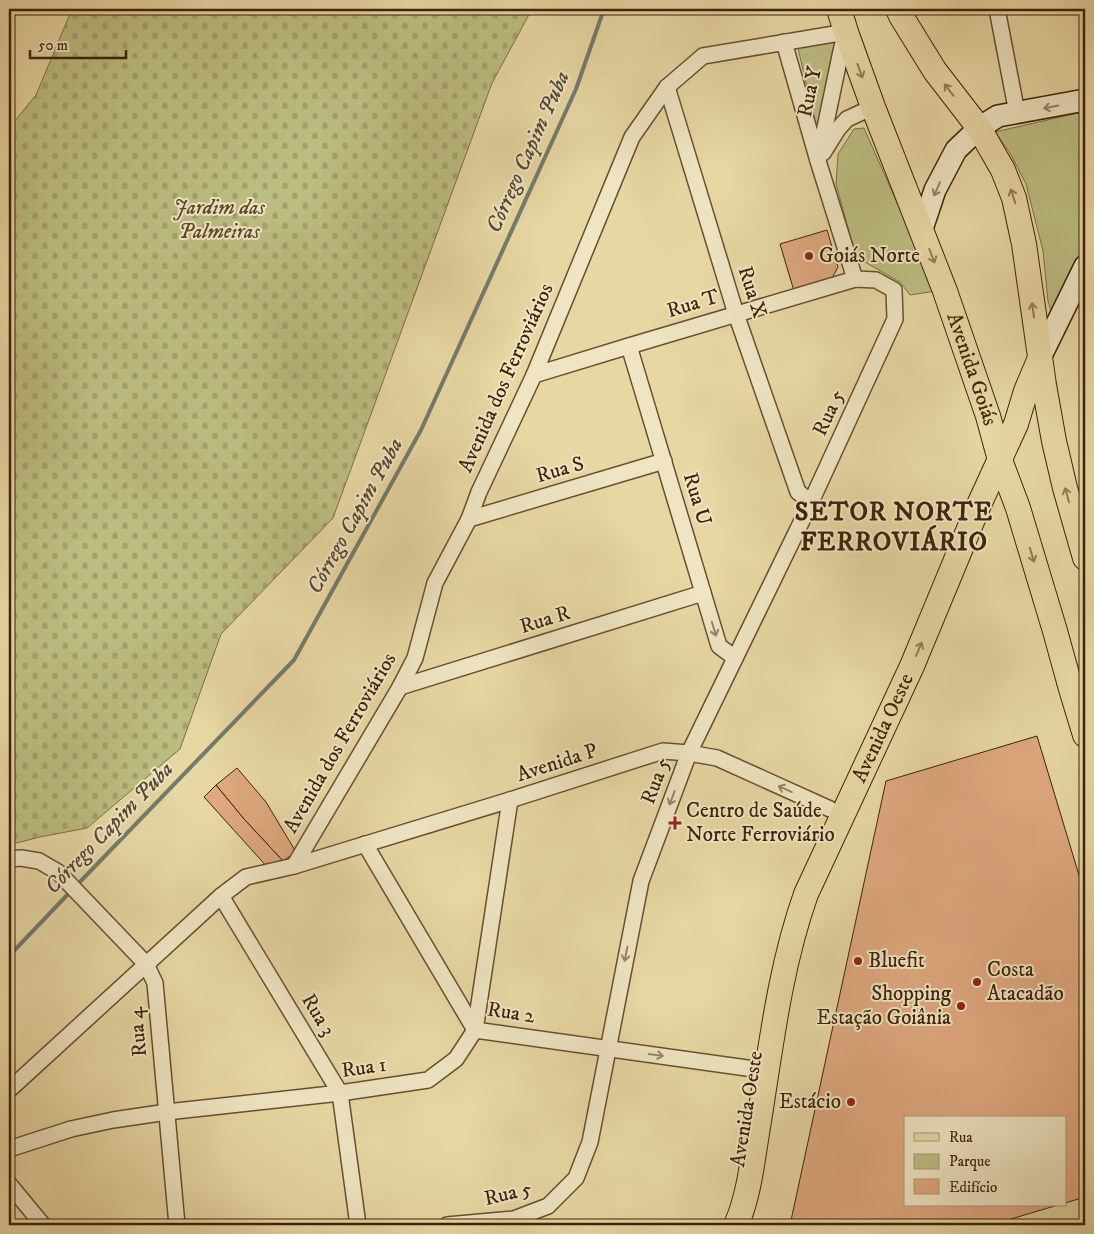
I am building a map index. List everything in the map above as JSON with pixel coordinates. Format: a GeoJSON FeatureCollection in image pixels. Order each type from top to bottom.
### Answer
{"type":"FeatureCollection","features":[{"type":"Feature","properties":{"kind":"main road","name":"Avenida Goiás"},"geometry":{"type":"LineString","coordinates":[[839,9],[873,106],[945,291],[988,416],[997,449],[1018,508],[1085,735]]}},
{"type":"Feature","properties":{"kind":"main road"},"geometry":{"type":"LineString","coordinates":[[898,9],[935,71],[979,128],[1003,170],[1014,198],[1024,244],[1054,441],[1085,558]]}},
{"type":"Feature","properties":{"kind":"main road"},"geometry":{"type":"LineString","coordinates":[[922,229],[935,190],[956,150],[979,128],[998,116],[1084,102]]}},
{"type":"Feature","properties":{"kind":"main road"},"geometry":{"type":"LineString","coordinates":[[1040,358],[1085,266]]}},
{"type":"Feature","properties":{"kind":"main road","name":"Avenida Oeste"},"geometry":{"type":"LineString","coordinates":[[722,1225],[730,1203],[739,1164],[764,1004],[776,945],[794,889],[860,742],[997,449],[1016,424],[1026,391],[1040,358]]}},
{"type":"Feature","properties":{"kind":"main road","name":"Avenida Oeste"},"geometry":{"type":"LineString","coordinates":[[736,1225],[746,1194],[790,949],[806,894],[912,666],[978,507],[997,449]]}},
{"type":"Feature","properties":{"kind":"main road"},"geometry":{"type":"LineString","coordinates":[[978,507],[994,501],[1003,501],[1018,508]]}},
{"type":"Feature","properties":{"kind":"street"},"geometry":{"type":"LineString","coordinates":[[997,9],[1017,113]]}},
{"type":"Feature","properties":{"kind":"street","name":"Avenida dos Ferroviários"},"geometry":{"type":"LineString","coordinates":[[9,1090],[220,896],[246,877],[294,866],[400,687],[414,658],[435,583],[469,519],[478,492],[534,375],[632,137],[667,87],[703,56],[846,32]]}},
{"type":"Feature","properties":{"kind":"street","name":"Rua Y"},"geometry":{"type":"LineString","coordinates":[[818,161],[846,32]]}},
{"type":"Feature","properties":{"kind":"street","name":"Rua Y"},"geometry":{"type":"LineString","coordinates":[[784,42],[818,161],[855,279]]}},
{"type":"Feature","properties":{"kind":"street","name":"Rua X"},"geometry":{"type":"LineString","coordinates":[[667,87],[736,314],[798,492],[811,502]]}},
{"type":"Feature","properties":{"kind":"street","name":"Rua Y"},"geometry":{"type":"LineString","coordinates":[[818,161],[838,129],[847,119],[873,106]]}},
{"type":"Feature","properties":{"kind":"street","name":"Rua T"},"geometry":{"type":"LineString","coordinates":[[534,375],[855,279],[876,280],[894,290]]}},
{"type":"Feature","properties":{"kind":"street","name":"Rua 5"},"geometry":{"type":"LineString","coordinates":[[447,1225],[514,1219],[548,1206],[576,1178],[590,1142],[641,880],[689,752],[811,502],[896,319],[894,290]]}},
{"type":"Feature","properties":{"kind":"street","name":"Rua U"},"geometry":{"type":"LineString","coordinates":[[629,346],[719,646],[735,658]]}},
{"type":"Feature","properties":{"kind":"street","name":"Rua S"},"geometry":{"type":"LineString","coordinates":[[469,519],[664,461]]}},
{"type":"Feature","properties":{"kind":"street","name":"Rua R"},"geometry":{"type":"LineString","coordinates":[[400,687],[703,593]]}},
{"type":"Feature","properties":{"kind":"street","name":"Avenida P"},"geometry":{"type":"LineString","coordinates":[[294,866],[663,751],[689,752],[716,758],[830,809]]}},
{"type":"Feature","properties":{"kind":"street","name":"Rua 1"},"geometry":{"type":"LineString","coordinates":[[9,1149],[71,1129],[105,1122],[167,1112],[340,1093],[428,1080],[456,1059],[475,1030],[510,800]]}},
{"type":"Feature","properties":{"kind":"street","name":"Rua 2"},"geometry":{"type":"LineString","coordinates":[[365,844],[475,1030],[754,1069]]}},
{"type":"Feature","properties":{"kind":"street","name":"Rua 4"},"geometry":{"type":"LineString","coordinates":[[9,859],[21,858],[39,861],[58,872],[146,964],[155,983],[177,1225]]}},
{"type":"Feature","properties":{"kind":"street","name":"Rua 3"},"geometry":{"type":"LineString","coordinates":[[220,896],[340,1093],[358,1225]]}},
{"type":"Feature","properties":{"kind":"street"},"geometry":{"type":"LineString","coordinates":[[9,1184],[43,1225]]}},
{"type":"Feature","properties":{"kind":"green space","name":"Jardim das Palmeiras"},"geometry":{"type":"Polygon","coordinates":[[[72,9],[532,9],[492,83],[333,518],[221,634],[180,749],[87,828],[9,845],[9,128],[36,95],[72,9]]]}},
{"type":"Feature","properties":{"kind":"green space"},"geometry":{"type":"Polygon","coordinates":[[[839,37],[819,139],[797,44],[839,37]]]}},
{"type":"Feature","properties":{"kind":"green space"},"geometry":{"type":"Polygon","coordinates":[[[1085,112],[1085,259],[1054,321],[1048,301],[1043,251],[1026,184],[1010,153],[995,132],[1085,112]]]}},
{"type":"Feature","properties":{"kind":"green space"},"geometry":{"type":"Polygon","coordinates":[[[864,128],[936,291],[910,295],[900,282],[856,257],[836,184],[838,154],[854,129],[864,128]]]}},
{"type":"Feature","properties":{"kind":"building","name":"Goiás Norte"},"geometry":{"type":"Polygon","coordinates":[[[827,230],[838,267],[831,280],[794,291],[780,244],[827,230]]]}},
{"type":"Feature","properties":{"kind":"building","name":"Shopping Estação Goiânia"},"geometry":{"type":"Polygon","coordinates":[[[1037,736],[1085,895],[1085,1197],[1066,1203],[1066,1116],[904,1116],[904,1206],[1055,1206],[991,1225],[790,1225],[886,781],[1037,736]]]}},
{"type":"Feature","properties":{"kind":"building"},"geometry":{"type":"Polygon","coordinates":[[[237,768],[266,802],[296,852],[283,861],[216,785],[237,768]]]}},
{"type":"Feature","properties":{"kind":"building"},"geometry":{"type":"Polygon","coordinates":[[[216,785],[283,861],[269,869],[204,797],[216,785]]]}},
{"type":"Feature","properties":{"kind":"waterway","name":"Córrego Capim Puba"},"geometry":{"type":"LineString","coordinates":[[76,886],[294,660],[421,430],[576,89],[604,9]]}},
{"type":"Feature","properties":{"kind":"waterway","name":"Córrego Capim Puba"},"geometry":{"type":"LineString","coordinates":[[9,956],[71,891]]}},
{"type":"Feature","properties":{"kind":"place","name":"Goiás Norte"},"geometry":{"type":"Point","coordinates":[809,256]}},
{"type":"Feature","properties":{"kind":"place","name":"Centro de Saúde Norte Ferroviário"},"geometry":{"type":"Point","coordinates":[675,823]}},
{"type":"Feature","properties":{"kind":"place","name":"Bluefit"},"geometry":{"type":"Point","coordinates":[858,961]}},
{"type":"Feature","properties":{"kind":"place","name":"Costa Atacadão"},"geometry":{"type":"Point","coordinates":[977,982]}},
{"type":"Feature","properties":{"kind":"place","name":"Shopping Estação Goiânia"},"geometry":{"type":"Point","coordinates":[961,1006]}},
{"type":"Feature","properties":{"kind":"place","name":"Estácio"},"geometry":{"type":"Point","coordinates":[851,1102]}},
{"type":"Feature","properties":{"kind":"district","name":"SETOR NORTE FERROVIÁRIO"},"geometry":{"type":"Point","coordinates":[894,527]}}]}
